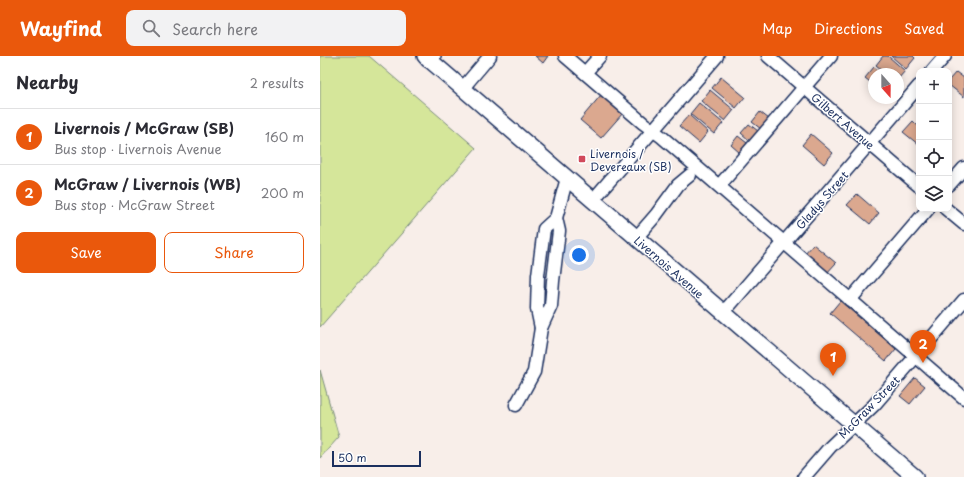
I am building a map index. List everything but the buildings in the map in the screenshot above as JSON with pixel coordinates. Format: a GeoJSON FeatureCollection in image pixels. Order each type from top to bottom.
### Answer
{"type":"FeatureCollection","features":[{"type":"Feature","properties":{"kind":"main road","name":"Livernois Avenue"},"geometry":{"type":"LineString","coordinates":[[428,57],[462,88],[914,477]]}},
{"type":"Feature","properties":{"kind":"street"},"geometry":{"type":"LineString","coordinates":[[462,88],[490,56]]}},
{"type":"Feature","properties":{"kind":"street"},"geometry":{"type":"LineString","coordinates":[[565,56],[719,186],[964,398]]}},
{"type":"Feature","properties":{"kind":"street"},"geometry":{"type":"LineString","coordinates":[[585,73],[600,56]]}},
{"type":"Feature","properties":{"kind":"street"},"geometry":{"type":"LineString","coordinates":[[593,200],[717,56]]}},
{"type":"Feature","properties":{"kind":"street","name":"Gilbert Avenue"},"geometry":{"type":"LineString","coordinates":[[768,56],[916,183]]}},
{"type":"Feature","properties":{"kind":"street"},"geometry":{"type":"LineString","coordinates":[[719,186],[831,56]]}},
{"type":"Feature","properties":{"kind":"street"},"geometry":{"type":"LineString","coordinates":[[935,68],[945,56]]}},
{"type":"Feature","properties":{"kind":"street","name":"Gladys Street"},"geometry":{"type":"LineString","coordinates":[[724,313],[916,89]]}},
{"type":"Feature","properties":{"kind":"street"},"geometry":{"type":"LineString","coordinates":[[952,182],[964,168]]}},
{"type":"Feature","properties":{"kind":"street"},"geometry":{"type":"LineString","coordinates":[[636,238],[656,215],[678,185],[690,175]]}},
{"type":"Feature","properties":{"kind":"street"},"geometry":{"type":"LineString","coordinates":[[516,405],[534,372],[541,328],[537,309],[539,268],[544,229],[556,218],[567,178]]}},
{"type":"Feature","properties":{"kind":"street"},"geometry":{"type":"LineString","coordinates":[[850,300],[925,212]]}},
{"type":"Feature","properties":{"kind":"street"},"geometry":{"type":"LineString","coordinates":[[950,212],[964,224]]}},
{"type":"Feature","properties":{"kind":"street","name":"McGraw Street"},"geometry":{"type":"LineString","coordinates":[[804,477],[853,424],[874,404],[964,300]]}},
{"type":"Feature","properties":{"kind":"green space"},"geometry":{"type":"Polygon","coordinates":[[[320,56],[369,56],[476,148],[320,327],[320,56]]]}},
{"type":"Feature","properties":{"kind":"green space"},"geometry":{"type":"Polygon","coordinates":[[[320,370],[339,437],[320,458],[320,370]]]}},
{"type":"Feature","properties":{"kind":"place","name":"Livernois / Devereaux (SB)"},"geometry":{"type":"Point","coordinates":[582,159]}},
{"type":"Feature","properties":{"kind":"place","name":"McGraw / Livernois (WB)"},"geometry":{"type":"Point","coordinates":[923,363]}},
{"type":"Feature","properties":{"kind":"place","name":"Livernois / McGraw (SB)"},"geometry":{"type":"Point","coordinates":[833,376]}}]}
